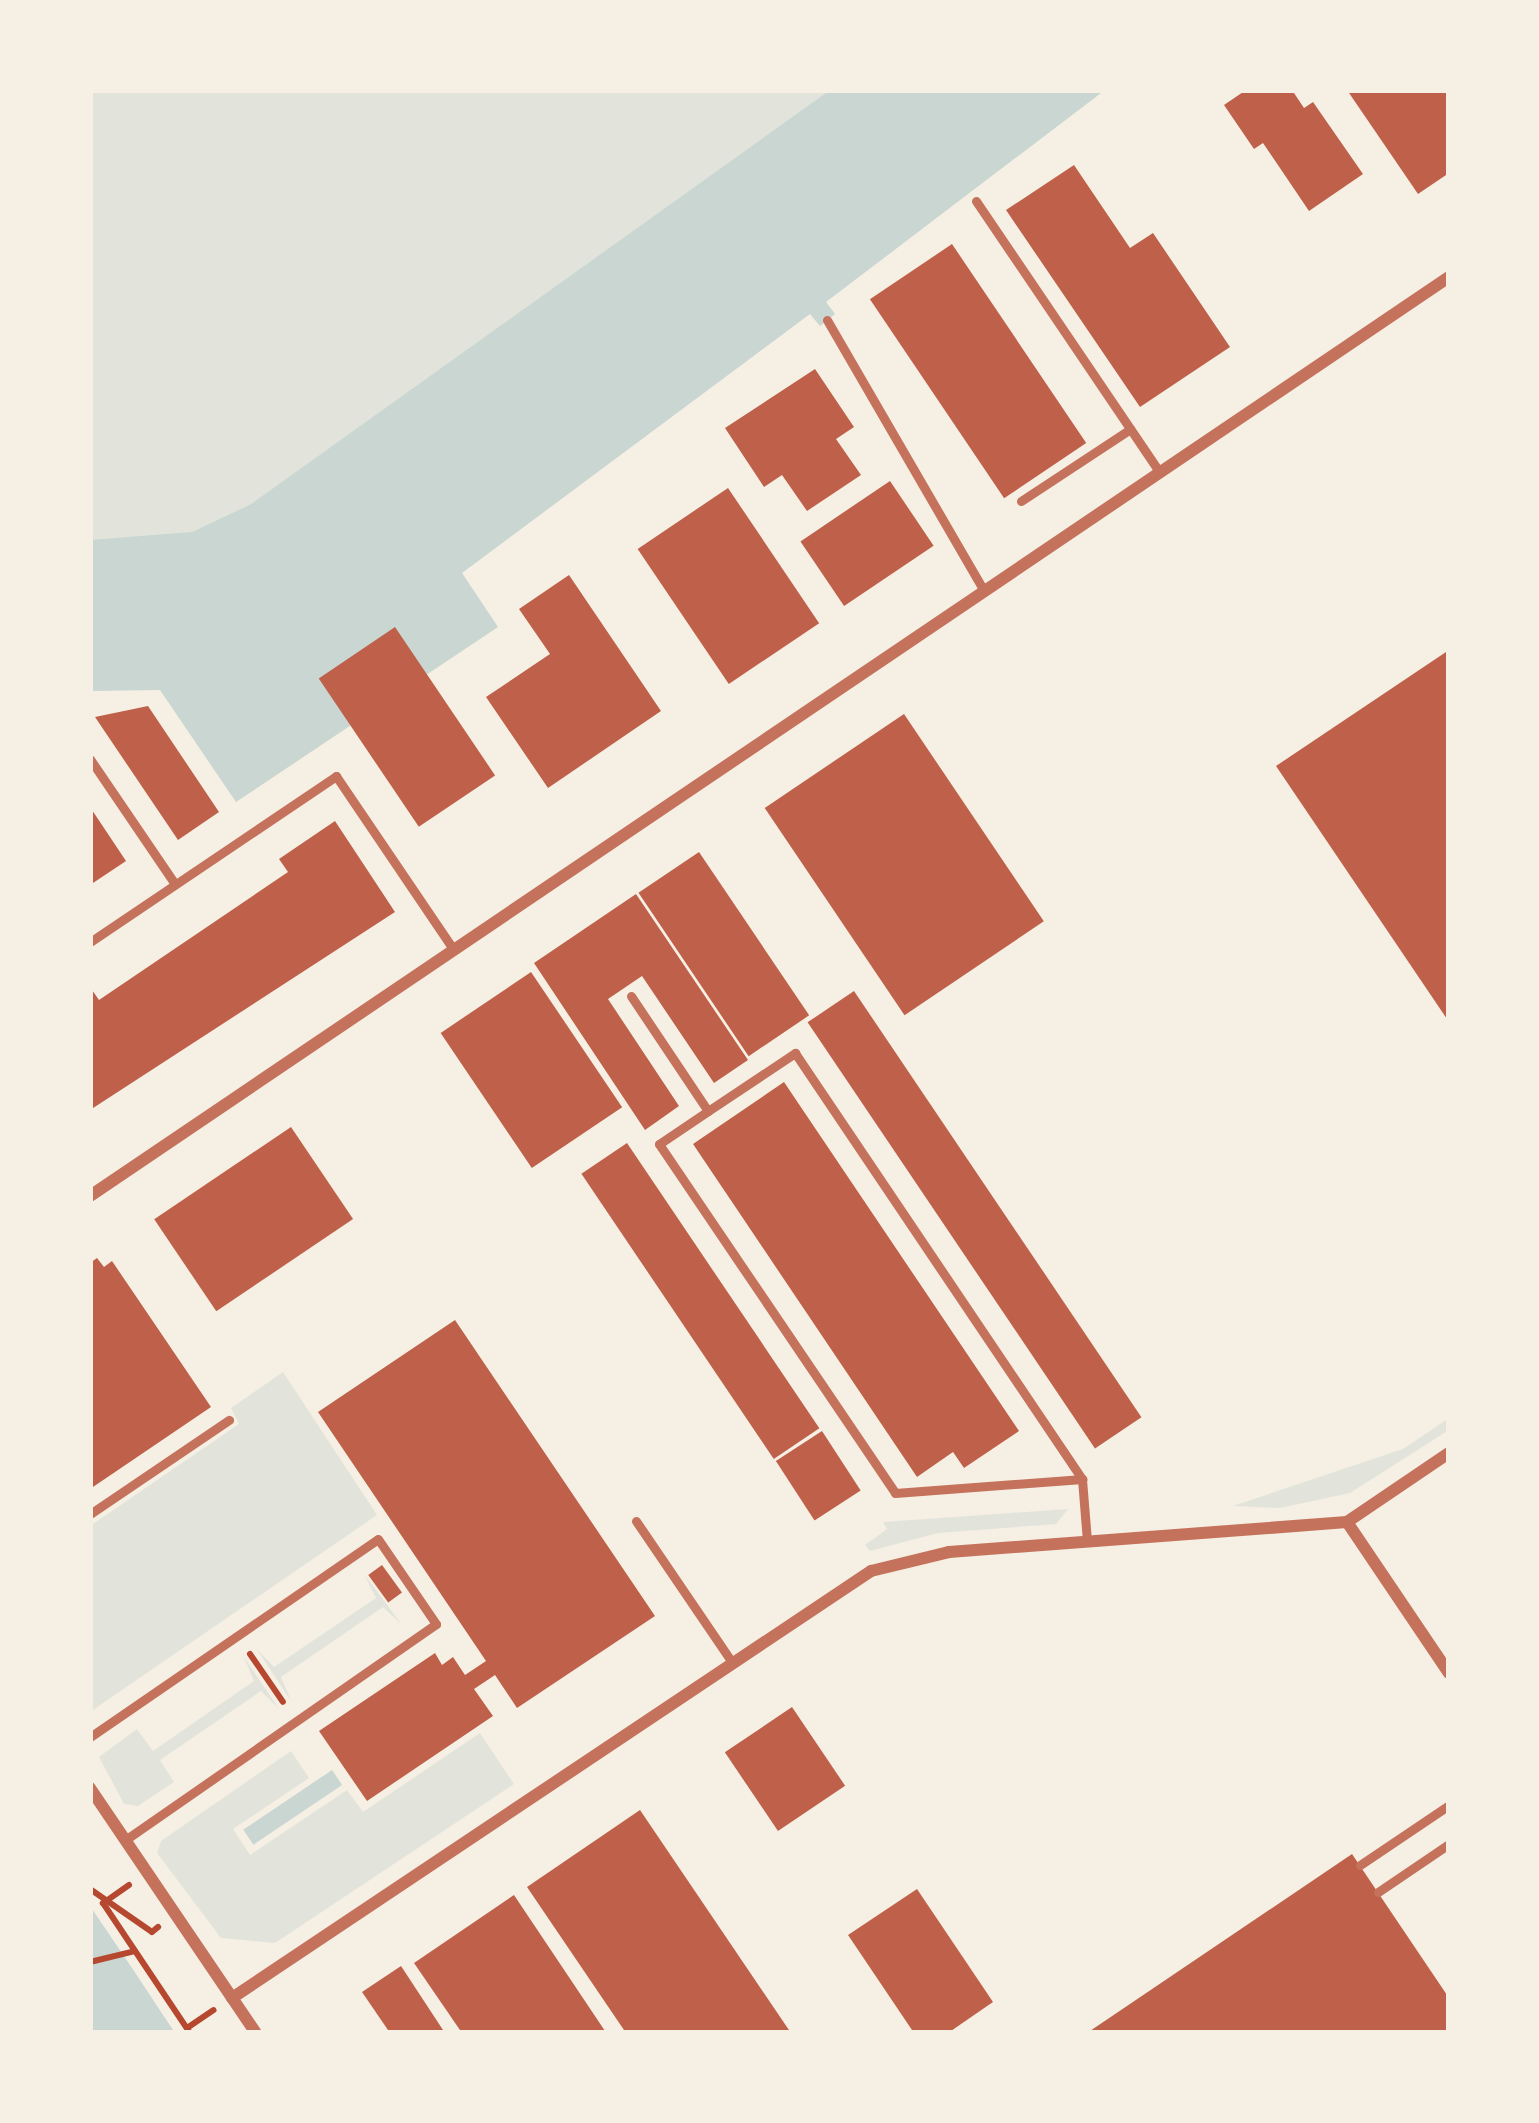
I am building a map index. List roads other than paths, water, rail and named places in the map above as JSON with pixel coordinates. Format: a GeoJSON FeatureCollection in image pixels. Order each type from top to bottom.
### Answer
{"type":"FeatureCollection","features":[{"type":"Feature","properties":{"kind":"street"},"geometry":{"type":"LineString","coordinates":[[90,1196],[1449,277]]}},
{"type":"Feature","properties":{"kind":"street"},"geometry":{"type":"LineString","coordinates":[[232,1998],[871,1571],[949,1552],[1347,1522],[1449,1453]]}},
{"type":"Feature","properties":{"kind":"street"},"geometry":{"type":"LineString","coordinates":[[1347,1522],[1449,1673]]}},
{"type":"Feature","properties":{"kind":"street"},"geometry":{"type":"LineString","coordinates":[[90,1788],[256,2033]]}},
{"type":"Feature","properties":{"kind":"lane"},"geometry":{"type":"LineString","coordinates":[[976,200],[1160,473]]}},
{"type":"Feature","properties":{"kind":"lane"},"geometry":{"type":"LineString","coordinates":[[827,320],[985,591]]}},
{"type":"Feature","properties":{"kind":"lane"},"geometry":{"type":"LineString","coordinates":[[1022,501],[1130,428]]}},
{"type":"Feature","properties":{"kind":"lane"},"geometry":{"type":"LineString","coordinates":[[90,759],[175,884]]}},
{"type":"Feature","properties":{"kind":"lane"},"geometry":{"type":"LineString","coordinates":[[90,942],[336,776],[454,950]]}},
{"type":"Feature","properties":{"kind":"lane"},"geometry":{"type":"LineString","coordinates":[[631,996],[708,1111]]}},
{"type":"Feature","properties":{"kind":"lane"},"geometry":{"type":"LineString","coordinates":[[1082,1479],[895,1493],[659,1144],[795,1053],[1082,1479],[1087,1541]]}},
{"type":"Feature","properties":{"kind":"lane"},"geometry":{"type":"LineString","coordinates":[[90,1514],[230,1420]]}},
{"type":"Feature","properties":{"kind":"lane"},"geometry":{"type":"LineString","coordinates":[[636,1521],[731,1661]]}},
{"type":"Feature","properties":{"kind":"lane"},"geometry":{"type":"LineString","coordinates":[[90,1737],[378,1539],[436,1624],[125,1840]]}},
{"type":"Feature","properties":{"kind":"lane"},"geometry":{"type":"LineString","coordinates":[[1360,1865],[1449,1805]]}},
{"type":"Feature","properties":{"kind":"lane"},"geometry":{"type":"LineString","coordinates":[[1378,1892],[1449,1844]]}}]}
